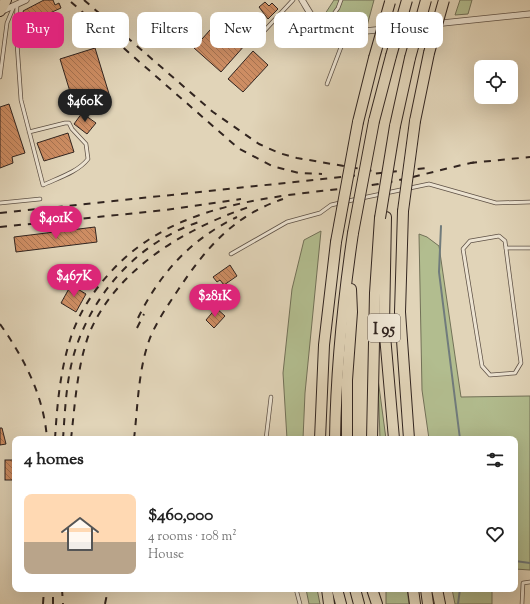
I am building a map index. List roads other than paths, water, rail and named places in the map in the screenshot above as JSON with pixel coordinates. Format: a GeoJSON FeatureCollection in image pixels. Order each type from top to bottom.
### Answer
{"type":"FeatureCollection","features":[{"type":"Feature","properties":{"kind":"highway","name":"I 95"},"geometry":{"type":"LineString","coordinates":[[335,436],[338,370],[353,233],[374,121],[391,56],[408,0]]}},
{"type":"Feature","properties":{"kind":"highway","name":"I 95"},"geometry":{"type":"LineString","coordinates":[[372,436],[374,293],[383,217],[396,126],[410,58],[426,0]]}},
{"type":"Feature","properties":{"kind":"highway","name":"I 95"},"geometry":{"type":"LineString","coordinates":[[409,436],[402,368],[400,312],[403,211],[415,121],[429,53],[444,0]]}},
{"type":"Feature","properties":{"kind":"highway"},"geometry":{"type":"LineString","coordinates":[[320,436],[324,345],[336,242],[358,122],[390,1]]}},
{"type":"Feature","properties":{"kind":"highway"},"geometry":{"type":"LineString","coordinates":[[0,12],[12,3]]}},
{"type":"Feature","properties":{"kind":"highway","name":"I 95"},"geometry":{"type":"LineString","coordinates":[[383,217],[384,324],[394,436]]}},
{"type":"Feature","properties":{"kind":"highway"},"geometry":{"type":"LineString","coordinates":[[347,436],[347,380],[352,312],[349,263]]}},
{"type":"Feature","properties":{"kind":"highway","name":"I 95"},"geometry":{"type":"LineString","coordinates":[[408,423],[411,436]]}},
{"type":"Feature","properties":{"kind":"highway"},"geometry":{"type":"LineString","coordinates":[[327,592],[329,604]]}},
{"type":"Feature","properties":{"kind":"highway"},"geometry":{"type":"LineString","coordinates":[[338,592],[340,604]]}},
{"type":"Feature","properties":{"kind":"highway"},"geometry":{"type":"LineString","coordinates":[[355,592],[359,604]]}},
{"type":"Feature","properties":{"kind":"highway"},"geometry":{"type":"LineString","coordinates":[[373,592],[378,604]]}},
{"type":"Feature","properties":{"kind":"highway"},"geometry":{"type":"LineString","coordinates":[[378,604],[379,592]]}},
{"type":"Feature","properties":{"kind":"highway"},"geometry":{"type":"LineString","coordinates":[[413,592],[415,604]]}},
{"type":"Feature","properties":{"kind":"highway"},"geometry":{"type":"LineString","coordinates":[[426,592],[428,604]]}},
{"type":"Feature","properties":{"kind":"highway"},"geometry":{"type":"LineString","coordinates":[[438,592],[440,604]]}},
{"type":"Feature","properties":{"kind":"street"},"geometry":{"type":"LineString","coordinates":[[12,3],[26,0]]}},
{"type":"Feature","properties":{"kind":"street"},"geometry":{"type":"LineString","coordinates":[[302,0],[310,12]]}},
{"type":"Feature","properties":{"kind":"street"},"geometry":{"type":"LineString","coordinates":[[368,32],[530,14]]}},
{"type":"Feature","properties":{"kind":"lane"},"geometry":{"type":"LineString","coordinates":[[266,29],[294,0]]}},
{"type":"Feature","properties":{"kind":"lane"},"geometry":{"type":"LineString","coordinates":[[335,12],[341,0]]}},
{"type":"Feature","properties":{"kind":"lane"},"geometry":{"type":"LineString","coordinates":[[0,77],[7,23],[12,3]]}},
{"type":"Feature","properties":{"kind":"lane"},"geometry":{"type":"LineString","coordinates":[[12,3],[16,29],[21,100],[29,132],[43,185],[71,172],[84,164],[88,159],[86,144],[69,124],[65,123],[29,132]]}},
{"type":"Feature","properties":{"kind":"lane"},"geometry":{"type":"LineString","coordinates":[[327,84],[341,48]]}},
{"type":"Feature","properties":{"kind":"lane"},"geometry":{"type":"LineString","coordinates":[[231,254],[287,222],[320,213],[331,205],[430,184],[496,203],[530,202]]}},
{"type":"Feature","properties":{"kind":"lane"},"geometry":{"type":"LineString","coordinates":[[0,203],[40,200]]}},
{"type":"Feature","properties":{"kind":"lane"},"geometry":{"type":"LineString","coordinates":[[499,236],[505,241],[506,248],[521,363],[515,373],[490,375],[482,366],[463,249],[470,241],[499,236]]}},
{"type":"Feature","properties":{"kind":"lane"},"geometry":{"type":"LineString","coordinates":[[506,248],[530,248]]}},
{"type":"Feature","properties":{"kind":"lane"},"geometry":{"type":"LineString","coordinates":[[266,436],[271,397]]}},
{"type":"Feature","properties":{"kind":"lane"},"geometry":{"type":"LineString","coordinates":[[522,604],[523,583],[530,582]]}},
{"type":"Feature","properties":{"kind":"lane"},"geometry":{"type":"LineString","coordinates":[[297,592],[300,604]]}},
{"type":"Feature","properties":{"kind":"waterway"},"geometry":{"type":"LineString","coordinates":[[441,226],[439,272],[460,436]]}},
{"type":"Feature","properties":{"kind":"waterway"},"geometry":{"type":"LineString","coordinates":[[518,561],[530,563]]}},
{"type":"Feature","properties":{"kind":"waterway"},"geometry":{"type":"LineString","coordinates":[[458,604],[460,592]]}},
{"type":"Feature","properties":{"kind":"railway"},"geometry":{"type":"LineString","coordinates":[[84,0],[213,112],[259,144],[279,153],[297,158],[373,171]]}},
{"type":"Feature","properties":{"kind":"railway"},"geometry":{"type":"LineString","coordinates":[[71,2],[238,148],[272,166],[299,173],[322,174]]}},
{"type":"Feature","properties":{"kind":"railway"},"geometry":{"type":"LineString","coordinates":[[470,163],[530,157]]}},
{"type":"Feature","properties":{"kind":"railway"},"geometry":{"type":"LineString","coordinates":[[55,436],[61,377],[70,340],[76,323],[90,298],[102,282],[134,250],[164,231],[196,216],[230,206],[301,193],[385,183],[476,162]]}},
{"type":"Feature","properties":{"kind":"railway"},"geometry":{"type":"LineString","coordinates":[[0,213],[427,168]]}},
{"type":"Feature","properties":{"kind":"railway"},"geometry":{"type":"LineString","coordinates":[[0,227],[166,210],[241,199]]}},
{"type":"Feature","properties":{"kind":"railway"},"geometry":{"type":"LineString","coordinates":[[134,436],[143,362],[150,338],[163,313],[199,260],[222,235],[249,214],[283,199]]}},
{"type":"Feature","properties":{"kind":"railway"},"geometry":{"type":"LineString","coordinates":[[71,436],[77,386],[89,334],[101,310],[117,289],[136,270],[179,238],[228,215],[252,206]]}},
{"type":"Feature","properties":{"kind":"railway"},"geometry":{"type":"LineString","coordinates":[[138,318],[156,286],[178,259],[205,236],[237,217]]}},
{"type":"Feature","properties":{"kind":"railway"},"geometry":{"type":"LineString","coordinates":[[63,436],[66,396],[71,365],[82,332],[93,310],[106,290],[139,255],[158,241],[179,230],[202,221]]}},
{"type":"Feature","properties":{"kind":"railway"},"geometry":{"type":"LineString","coordinates":[[137,328],[144,314]]}},
{"type":"Feature","properties":{"kind":"railway"},"geometry":{"type":"LineString","coordinates":[[0,324],[17,350],[31,378],[42,408],[47,436]]}},
{"type":"Feature","properties":{"kind":"railway"},"geometry":{"type":"LineString","coordinates":[[43,604],[44,592]]}},
{"type":"Feature","properties":{"kind":"railway"},"geometry":{"type":"LineString","coordinates":[[53,592],[53,604]]}},
{"type":"Feature","properties":{"kind":"railway"},"geometry":{"type":"LineString","coordinates":[[62,592],[63,604]]}},
{"type":"Feature","properties":{"kind":"railway"},"geometry":{"type":"LineString","coordinates":[[105,604],[107,592]]}}]}
